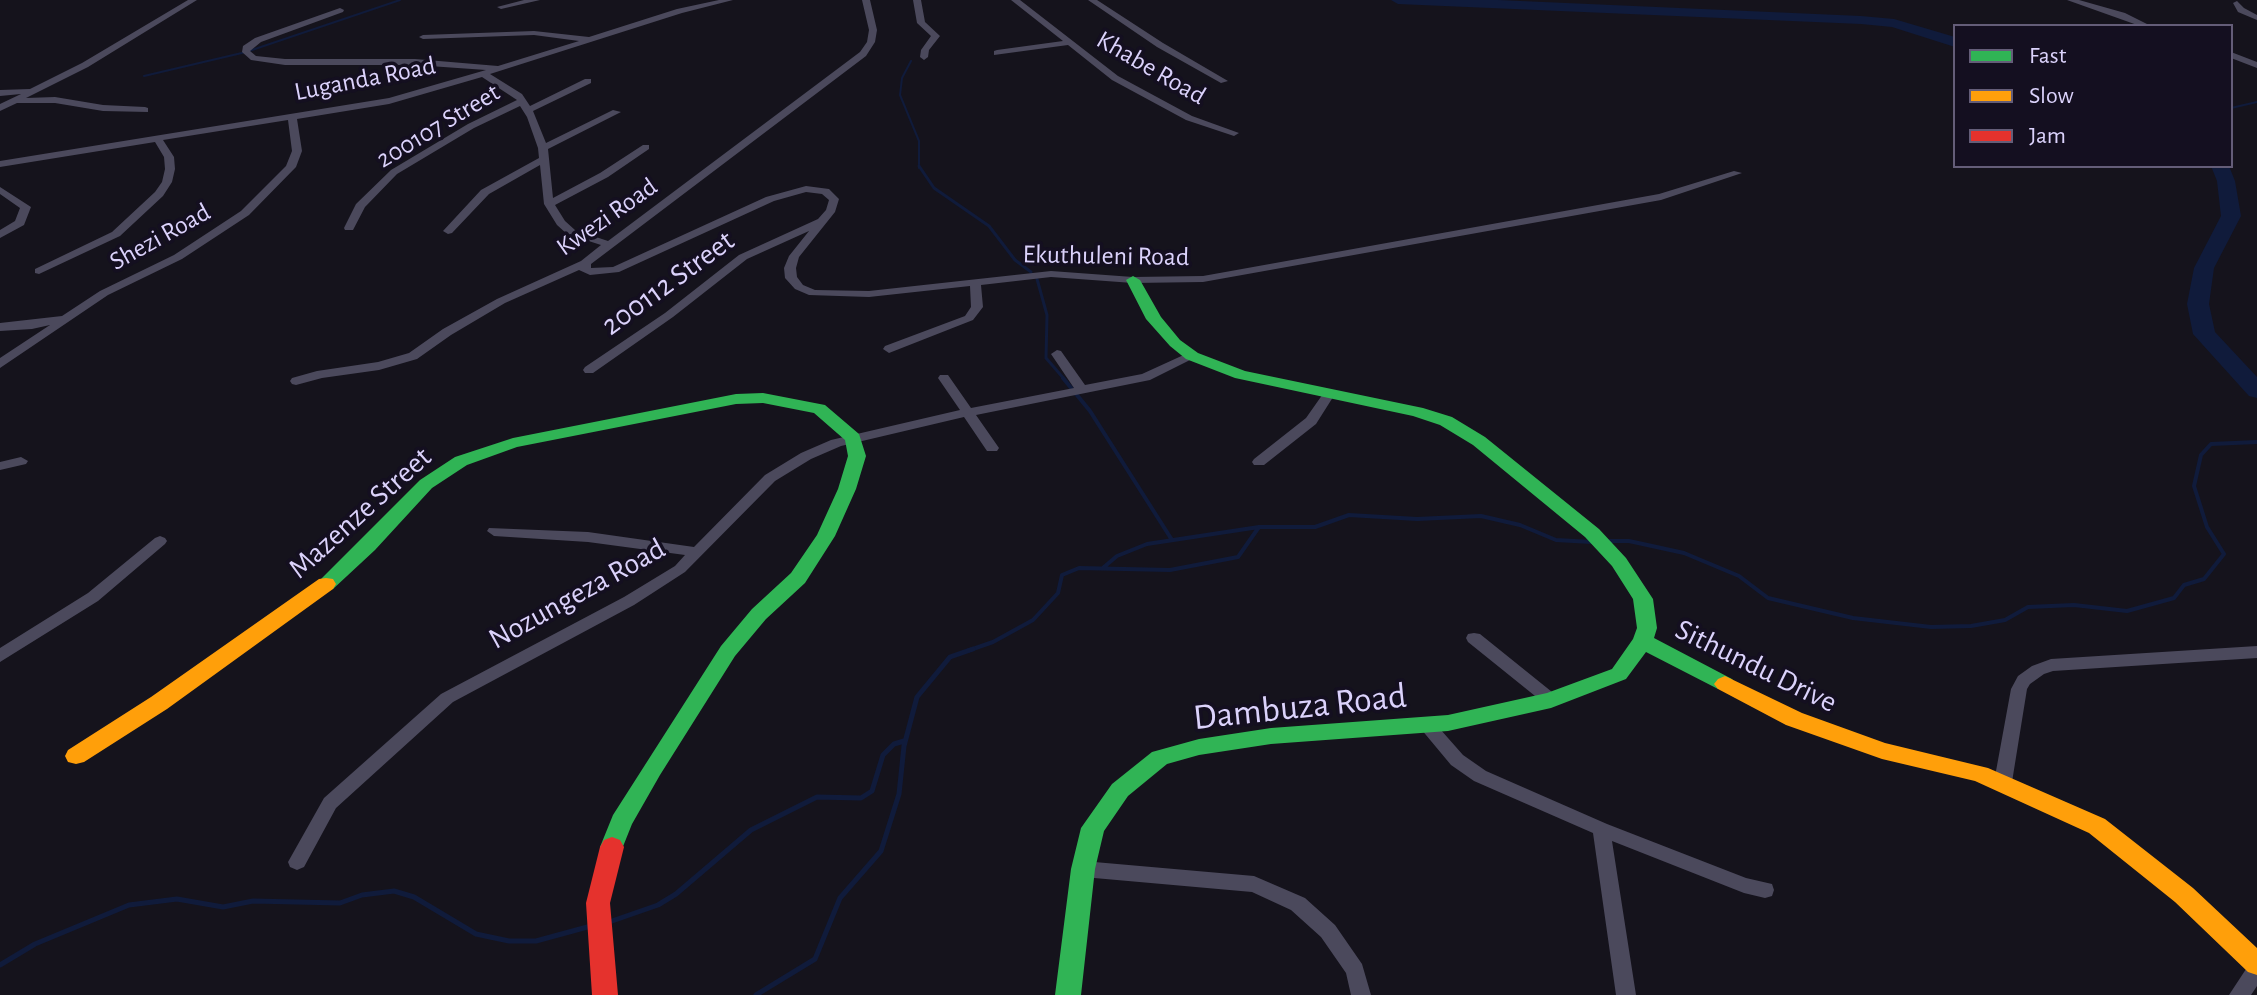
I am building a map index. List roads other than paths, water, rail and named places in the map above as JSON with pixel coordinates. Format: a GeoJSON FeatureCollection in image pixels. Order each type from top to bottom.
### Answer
{"type":"FeatureCollection","features":[{"type":"Feature","properties":{"kind":"street"},"geometry":{"type":"LineString","coordinates":[[0,108],[85,65],[193,0]]}},
{"type":"Feature","properties":{"kind":"street"},"geometry":{"type":"LineString","coordinates":[[501,7],[536,0]]}},
{"type":"Feature","properties":{"kind":"street","name":"Luganda Road"},"geometry":{"type":"LineString","coordinates":[[0,164],[389,101],[724,0]]}},
{"type":"Feature","properties":{"kind":"street","name":"Kwezi Road"},"geometry":{"type":"LineString","coordinates":[[296,381],[321,374],[379,366],[413,356],[501,301],[585,263],[863,54],[871,42],[873,30],[866,0]]}},
{"type":"Feature","properties":{"kind":"street"},"geometry":{"type":"LineString","coordinates":[[917,0],[921,23],[936,36],[925,50],[924,57]]}},
{"type":"Feature","properties":{"kind":"street","name":"Khabe Road"},"geometry":{"type":"LineString","coordinates":[[1015,0],[1097,66],[1138,91],[1203,124],[1234,133]]}},
{"type":"Feature","properties":{"kind":"street"},"geometry":{"type":"LineString","coordinates":[[1092,0],[1160,45],[1224,81]]}},
{"type":"Feature","properties":{"kind":"street"},"geometry":{"type":"LineString","coordinates":[[2071,0],[2142,24]]}},
{"type":"Feature","properties":{"kind":"street"},"geometry":{"type":"LineString","coordinates":[[2237,3],[2241,10],[2257,18]]}},
{"type":"Feature","properties":{"kind":"street"},"geometry":{"type":"LineString","coordinates":[[340,10],[258,40],[246,48],[246,52],[254,58],[285,62],[415,62],[500,69]]}},
{"type":"Feature","properties":{"kind":"street"},"geometry":{"type":"LineString","coordinates":[[423,37],[534,33],[590,40]]}},
{"type":"Feature","properties":{"kind":"street"},"geometry":{"type":"LineString","coordinates":[[997,53],[1068,43]]}},
{"type":"Feature","properties":{"kind":"street"},"geometry":{"type":"LineString","coordinates":[[2233,56],[2257,65]]}},
{"type":"Feature","properties":{"kind":"street"},"geometry":{"type":"LineString","coordinates":[[483,74],[507,87],[526,106],[543,154],[549,204],[561,223],[571,232],[608,244]]}},
{"type":"Feature","properties":{"kind":"street","name":"200107 Street"},"geometry":{"type":"LineString","coordinates":[[349,228],[360,206],[394,172],[471,126],[588,81]]}},
{"type":"Feature","properties":{"kind":"street"},"geometry":{"type":"LineString","coordinates":[[0,93],[36,90]]}},
{"type":"Feature","properties":{"kind":"street"},"geometry":{"type":"LineString","coordinates":[[15,101],[55,100],[94,107],[145,110]]}},
{"type":"Feature","properties":{"kind":"street"},"geometry":{"type":"LineString","coordinates":[[448,231],[485,192],[616,112]]}},
{"type":"Feature","properties":{"kind":"street","name":"Shezi Road"},"geometry":{"type":"LineString","coordinates":[[0,364],[104,293],[191,249],[245,213],[291,167],[297,151],[292,117]]}},
{"type":"Feature","properties":{"kind":"street"},"geometry":{"type":"LineString","coordinates":[[39,271],[116,234],[159,194],[167,182],[170,169],[169,157],[157,138]]}},
{"type":"Feature","properties":{"kind":"street"},"geometry":{"type":"LineString","coordinates":[[549,204],[604,175],[646,147]]}},
{"type":"Feature","properties":{"kind":"street","name":"Ekuthuleni Road"},"geometry":{"type":"LineString","coordinates":[[823,220],[794,256],[790,268],[791,278],[799,287],[813,293],[869,294],[1051,274],[1133,280],[1203,279],[1661,197],[1737,173]]}},
{"type":"Feature","properties":{"kind":"street"},"geometry":{"type":"LineString","coordinates":[[585,263],[585,270],[590,272],[615,270],[792,191],[817,189],[831,195],[834,199],[823,220]]}},
{"type":"Feature","properties":{"kind":"street"},"geometry":{"type":"LineString","coordinates":[[0,190],[26,207],[20,223],[0,235]]}},
{"type":"Feature","properties":{"kind":"street","name":"200112 Street"},"geometry":{"type":"LineString","coordinates":[[589,370],[669,315],[743,257],[823,220]]}},
{"type":"Feature","properties":{"kind":"street","name":"Sithundu Drive"},"geometry":{"type":"LineString","coordinates":[[1133,280],[1154,319],[1175,343],[1192,356],[1241,375],[1417,412],[1446,421],[1479,441],[1592,533],[1619,562],[1643,599],[1647,628],[1643,641],[1829,734],[2003,782],[2097,826],[2184,895],[2257,966]]}},
{"type":"Feature","properties":{"kind":"street"},"geometry":{"type":"LineString","coordinates":[[889,349],[969,318],[977,307],[975,281]]}},
{"type":"Feature","properties":{"kind":"street"},"geometry":{"type":"LineString","coordinates":[[0,327],[32,325],[64,318]]}},
{"type":"Feature","properties":{"kind":"street"},"geometry":{"type":"LineString","coordinates":[[1057,354],[1082,390]]}},
{"type":"Feature","properties":{"kind":"street","name":"Nozungeza Road"},"geometry":{"type":"LineString","coordinates":[[297,862],[330,803],[447,698],[629,601],[680,569],[770,478],[806,456],[853,438],[966,412],[1146,377],[1192,356]]}},
{"type":"Feature","properties":{"kind":"street"},"geometry":{"type":"LineString","coordinates":[[944,378],[992,448]]}},
{"type":"Feature","properties":{"kind":"street"},"geometry":{"type":"LineString","coordinates":[[1259,462],[1311,421],[1329,394]]}},
{"type":"Feature","properties":{"kind":"street","name":"Mazenze Street"},"geometry":{"type":"LineString","coordinates":[[76,756],[159,703],[321,589],[368,546],[426,484],[461,461],[513,443],[736,399],[763,398],[819,409],[853,438]]}},
{"type":"Feature","properties":{"kind":"street"},"geometry":{"type":"LineString","coordinates":[[605,995],[598,903],[605,865],[621,822],[728,651],[759,614],[798,578],[826,536],[847,489],[857,456],[853,438]]}},
{"type":"Feature","properties":{"kind":"street"},"geometry":{"type":"LineString","coordinates":[[0,466],[21,461]]}},
{"type":"Feature","properties":{"kind":"street"},"geometry":{"type":"LineString","coordinates":[[494,531],[588,537],[698,552]]}},
{"type":"Feature","properties":{"kind":"street"},"geometry":{"type":"LineString","coordinates":[[0,656],[93,597],[160,541]]}},
{"type":"Feature","properties":{"kind":"street"},"geometry":{"type":"LineString","coordinates":[[1474,638],[1551,700]]}},
{"type":"Feature","properties":{"kind":"street","name":"Dambuza Road"},"geometry":{"type":"LineString","coordinates":[[1068,995],[1083,869],[1093,828],[1120,790],[1160,758],[1199,747],[1271,736],[1427,725],[1551,700],[1619,674],[1643,641]]}},
{"type":"Feature","properties":{"kind":"street"},"geometry":{"type":"LineString","coordinates":[[2003,782],[2019,689],[2031,675],[2051,665],[2257,652]]}},
{"type":"Feature","properties":{"kind":"street"},"geometry":{"type":"LineString","coordinates":[[1427,725],[1457,760],[1480,776],[1601,829],[1744,885],[1765,890]]}},
{"type":"Feature","properties":{"kind":"street"},"geometry":{"type":"LineString","coordinates":[[1601,829],[1626,995]]}},
{"type":"Feature","properties":{"kind":"street"},"geometry":{"type":"LineString","coordinates":[[1083,869],[1254,884],[1298,904],[1328,931],[1355,970],[1361,995]]}},
{"type":"Feature","properties":{"kind":"street"},"geometry":{"type":"LineString","coordinates":[[2239,995],[2257,966]]}},
{"type":"Feature","properties":{"kind":"waterway"},"geometry":{"type":"LineString","coordinates":[[144,76],[246,52],[400,0]]}},
{"type":"Feature","properties":{"kind":"waterway"},"geometry":{"type":"LineString","coordinates":[[1398,0],[1861,20],[1894,23],[1953,41]]}},
{"type":"Feature","properties":{"kind":"waterway"},"geometry":{"type":"LineString","coordinates":[[911,61],[902,78],[900,95],[919,141],[919,166]]}},
{"type":"Feature","properties":{"kind":"waterway"},"geometry":{"type":"LineString","coordinates":[[2233,108],[2257,102]]}},
{"type":"Feature","properties":{"kind":"waterway"},"geometry":{"type":"LineString","coordinates":[[919,166],[934,188],[989,226],[1015,260],[1031,272]]}},
{"type":"Feature","properties":{"kind":"waterway"},"geometry":{"type":"LineString","coordinates":[[2221,168],[2231,216],[2204,268],[2198,304],[2204,334],[2257,391]]}},
{"type":"Feature","properties":{"kind":"waterway"},"geometry":{"type":"LineString","coordinates":[[1037,279],[1047,315],[1046,358],[1065,380]]}},
{"type":"Feature","properties":{"kind":"waterway"},"geometry":{"type":"LineString","coordinates":[[1063,378],[1090,411],[1172,540]]}},
{"type":"Feature","properties":{"kind":"waterway"},"geometry":{"type":"LineString","coordinates":[[1609,541],[1629,541],[1684,553],[1739,576],[1768,598],[1853,618],[1931,627],[1971,626],[2005,620],[2028,607],[2074,605],[2127,611],[2174,598],[2184,585],[2204,579],[2224,554],[2207,527],[2194,486],[2201,455],[2211,444],[2257,442]]}},
{"type":"Feature","properties":{"kind":"waterway"},"geometry":{"type":"LineString","coordinates":[[1259,527],[1315,527],[1349,515],[1417,519],[1481,516],[1520,525],[1556,540],[1592,542]]}},
{"type":"Feature","properties":{"kind":"waterway"},"geometry":{"type":"LineString","coordinates":[[967,651],[993,642],[1033,620],[1058,593],[1062,575],[1079,568],[1170,570],[1238,557],[1259,527]]}},
{"type":"Feature","properties":{"kind":"waterway"},"geometry":{"type":"LineString","coordinates":[[1104,567],[1117,556],[1147,544],[1259,527]]}},
{"type":"Feature","properties":{"kind":"waterway"},"geometry":{"type":"LineString","coordinates":[[756,995],[815,959],[840,898],[881,851],[899,794],[904,746],[917,697],[950,657],[973,649]]}},
{"type":"Feature","properties":{"kind":"waterway"},"geometry":{"type":"LineString","coordinates":[[612,921],[658,905],[676,894],[751,830],[817,797],[861,798],[872,791],[883,755],[894,744],[904,741]]}},
{"type":"Feature","properties":{"kind":"waterway"},"geometry":{"type":"LineString","coordinates":[[0,965],[35,944],[129,905],[177,899],[223,907],[253,901],[340,903],[362,895],[394,891],[414,897],[476,934],[509,941],[536,941],[591,926]]}}]}
